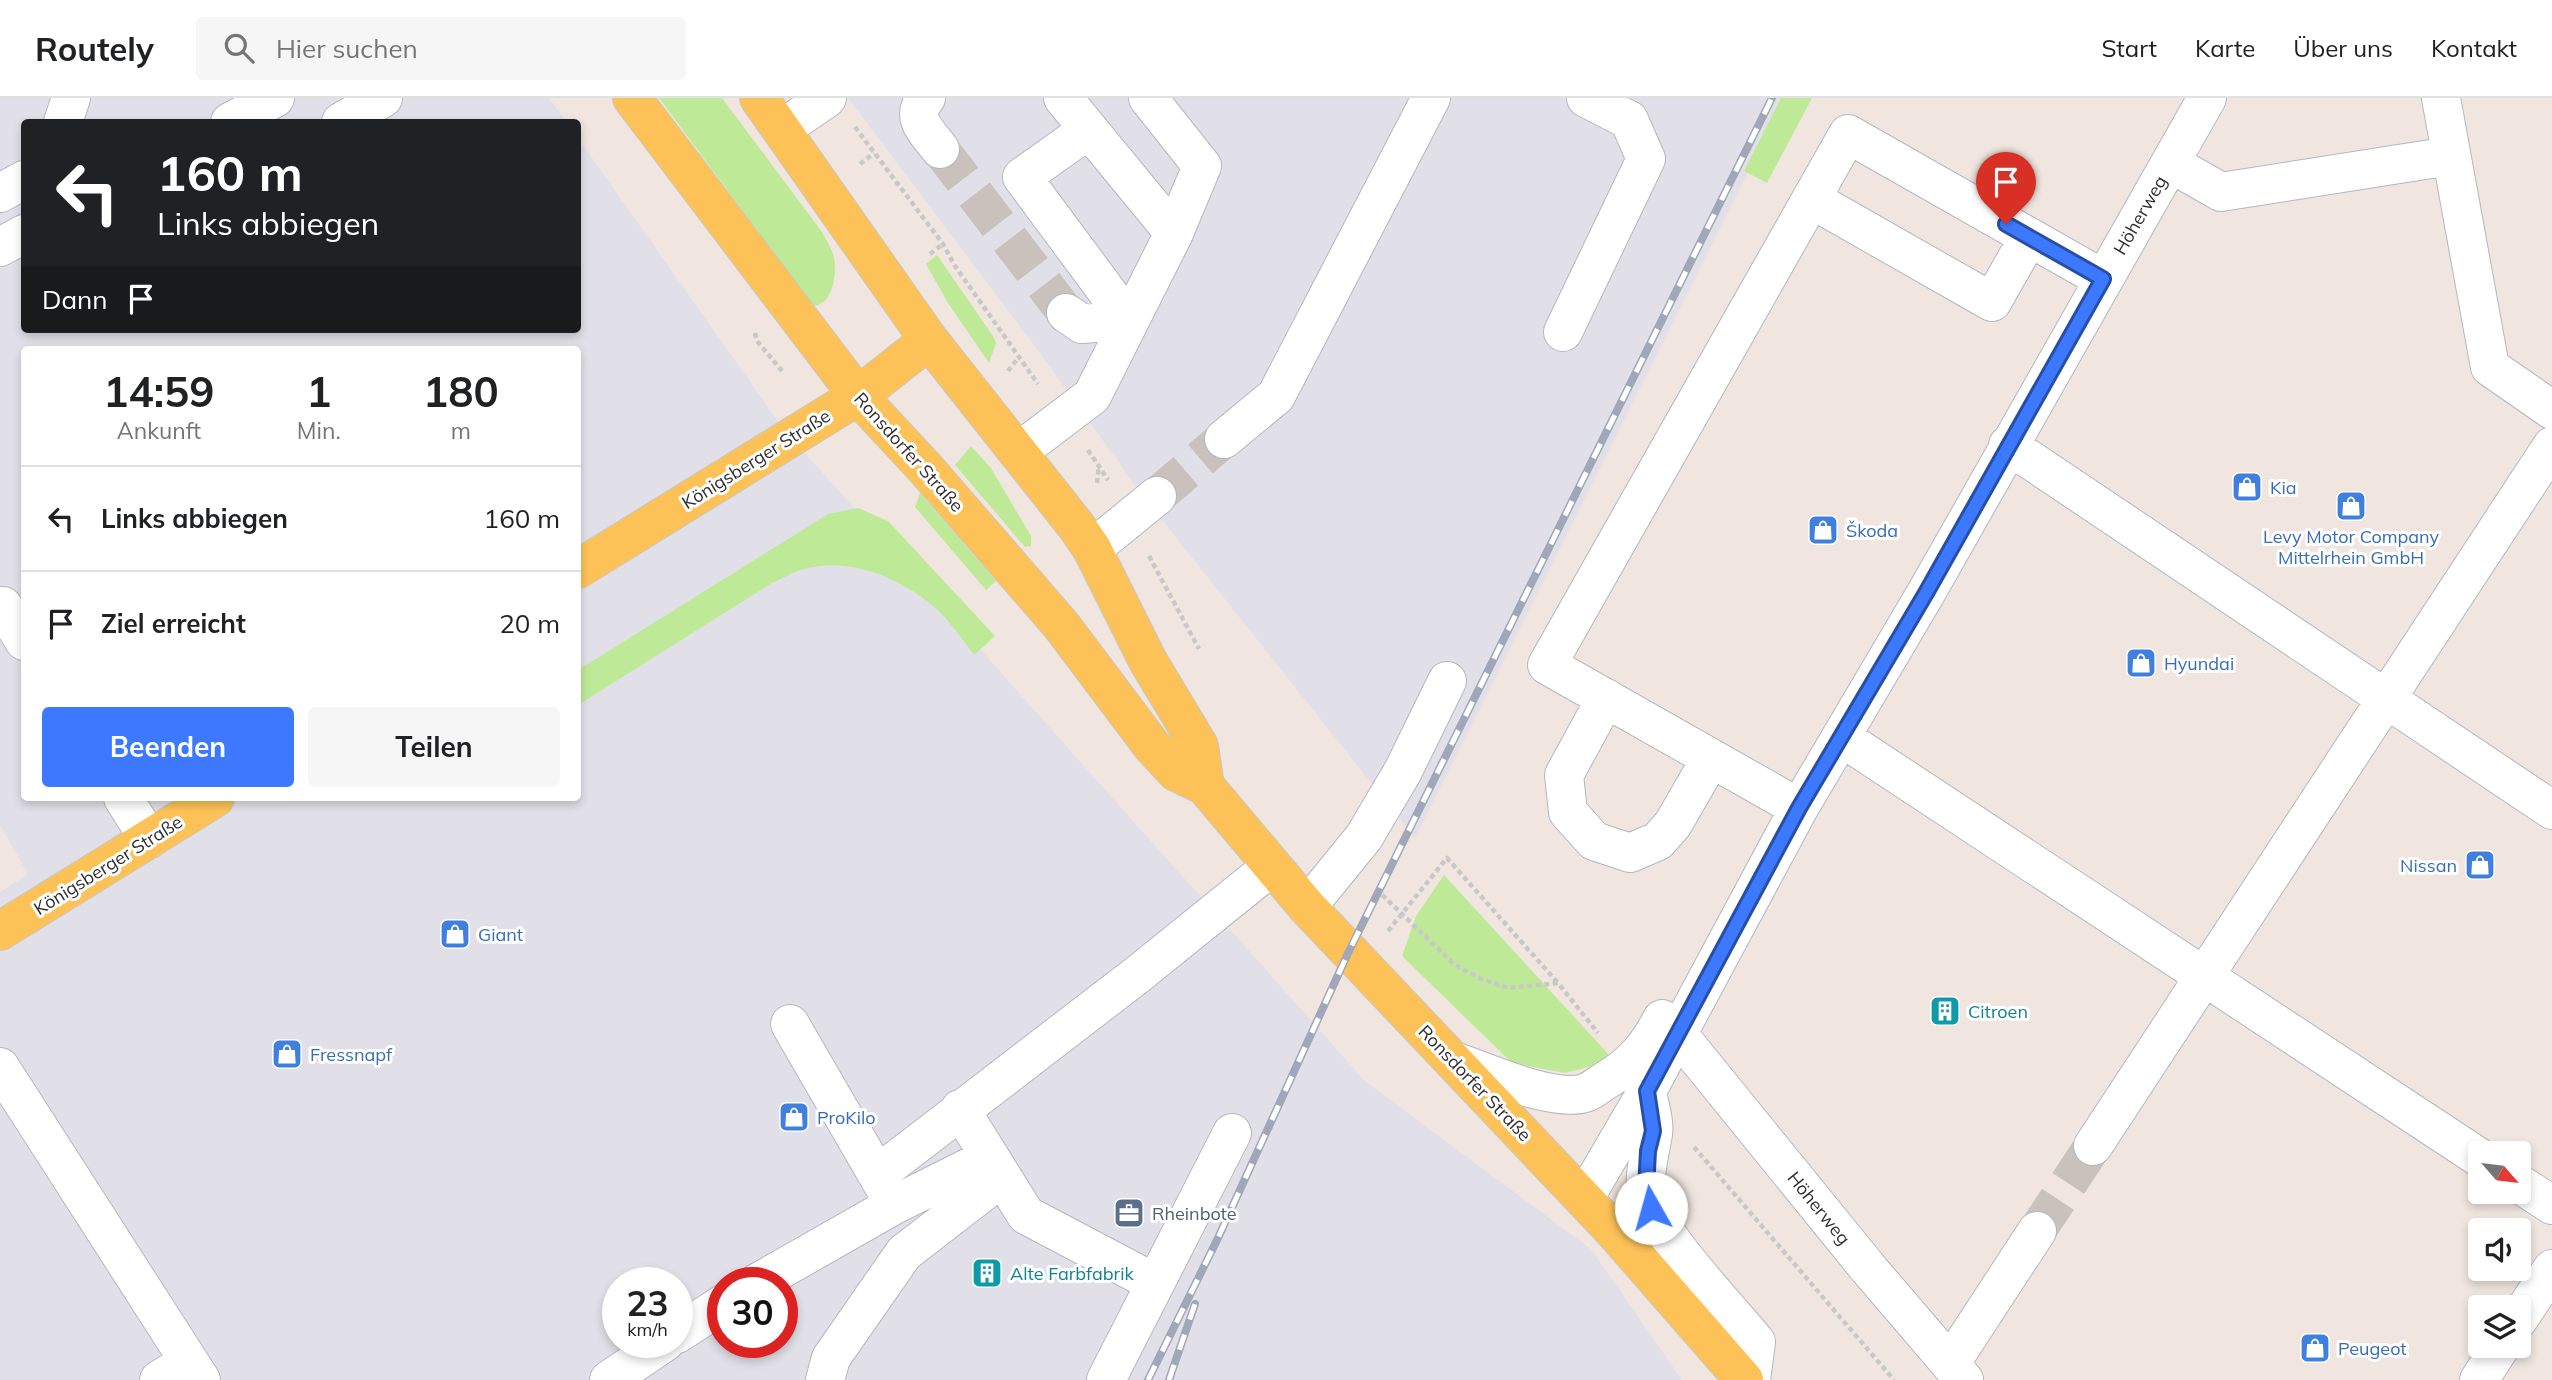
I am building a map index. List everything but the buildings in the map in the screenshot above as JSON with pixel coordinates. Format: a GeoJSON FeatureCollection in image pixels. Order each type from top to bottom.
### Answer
{"type":"FeatureCollection","features":[{"type":"Feature","properties":{"kind":"main road","name":"Ronsdorfer Straße"},"geometry":{"type":"LineString","coordinates":[[632,98],[858,396],[925,468],[1061,625],[1152,746],[1176,772],[1205,786],[1307,907],[1584,1199],[1744,1380]]}},
{"type":"Feature","properties":{"kind":"main road"},"geometry":{"type":"LineString","coordinates":[[759,98],[929,340],[1092,549],[1148,661],[1199,746],[1205,786]]}},
{"type":"Feature","properties":{"kind":"main road","name":"Königsberger Straße"},"geometry":{"type":"LineString","coordinates":[[581,567],[858,396],[929,340]]}},
{"type":"Feature","properties":{"kind":"main road","name":"Königsberger Straße"},"geometry":{"type":"LineString","coordinates":[[0,931],[210,801]]}},
{"type":"Feature","properties":{"kind":"street"},"geometry":{"type":"LineString","coordinates":[[64,119],[71,98]]}},
{"type":"Feature","properties":{"kind":"street"},"geometry":{"type":"LineString","coordinates":[[236,119],[275,98]]}},
{"type":"Feature","properties":{"kind":"street"},"geometry":{"type":"LineString","coordinates":[[926,98],[918,108],[919,122],[940,149]]}},
{"type":"Feature","properties":{"kind":"street"},"geometry":{"type":"LineString","coordinates":[[1063,98],[1174,233]]}},
{"type":"Feature","properties":{"kind":"street"},"geometry":{"type":"LineString","coordinates":[[1018,452],[1092,396],[1174,233],[1202,166],[1148,98]]}},
{"type":"Feature","properties":{"kind":"street"},"geometry":{"type":"LineString","coordinates":[[1224,439],[1276,396],[1431,98]]}},
{"type":"Feature","properties":{"kind":"street"},"geometry":{"type":"LineString","coordinates":[[1563,332],[1646,159],[1629,120],[1586,98]]}},
{"type":"Feature","properties":{"kind":"street","name":"Höherweg"},"geometry":{"type":"LineString","coordinates":[[1584,1199],[1647,1091],[1799,808],[1926,593],[2207,98]]}},
{"type":"Feature","properties":{"kind":"street"},"geometry":{"type":"LineString","coordinates":[[2441,98],[2490,367],[2552,410]]}},
{"type":"Feature","properties":{"kind":"street"},"geometry":{"type":"LineString","coordinates":[[782,129],[839,109]]}},
{"type":"Feature","properties":{"kind":"street"},"geometry":{"type":"LineString","coordinates":[[1088,130],[1022,177],[1128,320]]}},
{"type":"Feature","properties":{"kind":"street"},"geometry":{"type":"LineString","coordinates":[[1799,808],[1547,665],[1848,134],[2103,279]]}},
{"type":"Feature","properties":{"kind":"street"},"geometry":{"type":"LineString","coordinates":[[2170,163],[2221,192],[2450,156]]}},
{"type":"Feature","properties":{"kind":"street"},"geometry":{"type":"LineString","coordinates":[[0,194],[21,182]]}},
{"type":"Feature","properties":{"kind":"street"},"geometry":{"type":"LineString","coordinates":[[1811,199],[1992,302],[2029,237]]}},
{"type":"Feature","properties":{"kind":"street"},"geometry":{"type":"LineString","coordinates":[[0,247],[21,236]]}},
{"type":"Feature","properties":{"kind":"street"},"geometry":{"type":"LineString","coordinates":[[1066,313],[1082,324],[1128,320]]}},
{"type":"Feature","properties":{"kind":"street"},"geometry":{"type":"LineString","coordinates":[[2008,445],[2552,810]]}},
{"type":"Feature","properties":{"kind":"street"},"geometry":{"type":"LineString","coordinates":[[2092,1146],[2385,700],[2549,459]]}},
{"type":"Feature","properties":{"kind":"street"},"geometry":{"type":"LineString","coordinates":[[1092,549],[1157,496]]}},
{"type":"Feature","properties":{"kind":"street"},"geometry":{"type":"LineString","coordinates":[[3,606],[21,636]]}},
{"type":"Feature","properties":{"kind":"street"},"geometry":{"type":"LineString","coordinates":[[1307,907],[1364,837],[1403,771],[1447,681]]}},
{"type":"Feature","properties":{"kind":"street"},"geometry":{"type":"LineString","coordinates":[[1606,698],[1564,775],[1567,812],[1594,841],[1630,853],[1658,841],[1673,824],[1711,758]]}},
{"type":"Feature","properties":{"kind":"street"},"geometry":{"type":"LineString","coordinates":[[1841,737],[2468,1150]]}},
{"type":"Feature","properties":{"kind":"street"},"geometry":{"type":"LineString","coordinates":[[125,801],[149,839]]}},
{"type":"Feature","properties":{"kind":"street"},"geometry":{"type":"LineString","coordinates":[[780,1267],[886,1189],[960,1109],[1137,975],[1271,867]]}},
{"type":"Feature","properties":{"kind":"street"},"geometry":{"type":"LineString","coordinates":[[1454,1061],[1529,1087],[1559,1094],[1585,1093],[1626,1068],[1643,1052],[1667,1008],[1701,989]]}},
{"type":"Feature","properties":{"kind":"street"},"geometry":{"type":"LineString","coordinates":[[790,1024],[886,1189],[904,1252]]}},
{"type":"Feature","properties":{"kind":"street","name":"Höherweg"},"geometry":{"type":"LineString","coordinates":[[1678,1034],[1956,1372]]}},
{"type":"Feature","properties":{"kind":"street"},"geometry":{"type":"LineString","coordinates":[[0,1067],[183,1374]]}},
{"type":"Feature","properties":{"kind":"street"},"geometry":{"type":"LineString","coordinates":[[1647,1091],[1653,1131],[1648,1151],[1646,1193],[1651,1208],[1674,1243],[1756,1342],[1751,1380]]}},
{"type":"Feature","properties":{"kind":"street"},"geometry":{"type":"LineString","coordinates":[[960,1109],[1026,1215],[1155,1283]]}},
{"type":"Feature","properties":{"kind":"street"},"geometry":{"type":"LineString","coordinates":[[1105,1380],[1232,1133]]}},
{"type":"Feature","properties":{"kind":"street"},"geometry":{"type":"LineString","coordinates":[[886,1189],[996,1167]]}},
{"type":"Feature","properties":{"kind":"street"},"geometry":{"type":"LineString","coordinates":[[825,1380],[831,1358],[904,1252],[996,1167]]}},
{"type":"Feature","properties":{"kind":"street"},"geometry":{"type":"LineString","coordinates":[[2531,1191],[2552,1205]]}},
{"type":"Feature","properties":{"kind":"street"},"geometry":{"type":"LineString","coordinates":[[1956,1372],[2037,1231]]}},
{"type":"Feature","properties":{"kind":"street"},"geometry":{"type":"LineString","coordinates":[[2531,1300],[2552,1269]]}},
{"type":"Feature","properties":{"kind":"street"},"geometry":{"type":"LineString","coordinates":[[609,1380],[641,1358]]}},
{"type":"Feature","properties":{"kind":"street"},"geometry":{"type":"LineString","coordinates":[[2479,1380],[2493,1358]]}},
{"type":"Feature","properties":{"kind":"path"},"geometry":{"type":"LineString","coordinates":[[839,109],[943,244],[1018,358]]}},
{"type":"Feature","properties":{"kind":"path"},"geometry":{"type":"LineString","coordinates":[[860,164],[874,153]]}},
{"type":"Feature","properties":{"kind":"path"},"geometry":{"type":"LineString","coordinates":[[930,254],[943,244]]}},
{"type":"Feature","properties":{"kind":"path"},"geometry":{"type":"LineString","coordinates":[[1361,965],[1447,858],[1558,984]]}},
{"type":"Feature","properties":{"kind":"shaded area"},"geometry":{"type":"Polygon","coordinates":[[[0,98],[549,98],[565,119],[21,119],[21,333],[581,333],[581,142],[782,427],[1365,1081],[1591,1249],[1682,1380],[0,1380],[0,892],[28,874],[0,825],[0,98]]]}},
{"type":"Feature","properties":{"kind":"shaded area"},"geometry":{"type":"Polygon","coordinates":[[[848,98],[1785,98],[1415,838],[1142,495],[1034,345],[848,98]]]}},
{"type":"Feature","properties":{"kind":"green space"},"geometry":{"type":"Polygon","coordinates":[[[659,98],[722,98],[829,245],[834,258],[835,273],[832,288],[825,300],[813,306],[659,98]]]}},
{"type":"Feature","properties":{"kind":"green space"},"geometry":{"type":"Polygon","coordinates":[[[1781,98],[1812,98],[1767,183],[1744,171],[1781,98]]]}},
{"type":"Feature","properties":{"kind":"green space"},"geometry":{"type":"Polygon","coordinates":[[[937,255],[993,336],[996,343],[989,363],[948,303],[926,264],[937,255]]]}},
{"type":"Feature","properties":{"kind":"green space"},"geometry":{"type":"Polygon","coordinates":[[[971,446],[991,468],[1031,536],[1031,546],[1025,547],[955,465],[971,446]]]}},
{"type":"Feature","properties":{"kind":"green space"},"geometry":{"type":"Polygon","coordinates":[[[920,493],[996,581],[986,590],[915,507],[920,493]]]}},
{"type":"Feature","properties":{"kind":"green space"},"geometry":{"type":"Polygon","coordinates":[[[858,508],[888,521],[995,636],[974,655],[938,610],[903,585],[871,571],[836,565],[818,566],[797,571],[772,583],[581,703],[581,668],[828,514],[858,508]]]}},
{"type":"Feature","properties":{"kind":"green space"},"geometry":{"type":"Polygon","coordinates":[[[1444,875],[1611,1057],[1600,1064],[1565,1073],[1512,1063],[1402,956],[1416,916],[1444,875]]]}},
{"type":"Feature","properties":{"kind":"tunnel"},"geometry":{"type":"LineString","coordinates":[[940,149],[1066,313]]}},
{"type":"Feature","properties":{"kind":"tunnel"},"geometry":{"type":"LineString","coordinates":[[1157,496],[1224,439]]}},
{"type":"Feature","properties":{"kind":"tunnel"},"geometry":{"type":"LineString","coordinates":[[2037,1231],[2093,1146]]}},
{"type":"Feature","properties":{"kind":"railway"},"geometry":{"type":"LineString","coordinates":[[1148,1380],[1218,1238],[1349,951],[1772,98]]}},
{"type":"Feature","properties":{"kind":"railway"},"geometry":{"type":"LineString","coordinates":[[1169,1380],[1195,1304]]}},
{"type":"Feature","properties":{"kind":"place","name":"Kia"},"geometry":{"type":"Point","coordinates":[2247,487]}},
{"type":"Feature","properties":{"kind":"place","name":"Levy Motor Company Mittelrhein GmbH"},"geometry":{"type":"Point","coordinates":[2351,506]}},
{"type":"Feature","properties":{"kind":"place","name":"Škoda"},"geometry":{"type":"Point","coordinates":[1823,530]}},
{"type":"Feature","properties":{"kind":"place","name":"Hyundai"},"geometry":{"type":"Point","coordinates":[2141,663]}},
{"type":"Feature","properties":{"kind":"place","name":"Nissan"},"geometry":{"type":"Point","coordinates":[2480,865]}},
{"type":"Feature","properties":{"kind":"place","name":"Giant"},"geometry":{"type":"Point","coordinates":[455,934]}},
{"type":"Feature","properties":{"kind":"place","name":"Citroen"},"geometry":{"type":"Point","coordinates":[1945,1011]}},
{"type":"Feature","properties":{"kind":"place","name":"Fressnapf"},"geometry":{"type":"Point","coordinates":[287,1054]}},
{"type":"Feature","properties":{"kind":"place","name":"ProKilo"},"geometry":{"type":"Point","coordinates":[794,1117]}},
{"type":"Feature","properties":{"kind":"place","name":"Rheinbote"},"geometry":{"type":"Point","coordinates":[1129,1213]}},
{"type":"Feature","properties":{"kind":"place","name":"Alte Farbfabrik"},"geometry":{"type":"Point","coordinates":[987,1273]}},
{"type":"Feature","properties":{"kind":"place","name":"Peugeot"},"geometry":{"type":"Point","coordinates":[2315,1348]}},
{"type":"Feature","properties":{"kind":"route"},"geometry":{"type":"LineString","coordinates":[[1651,1208],[1646,1193],[1648,1151],[1653,1131],[1647,1091],[1799,808],[1926,593],[2103,279],[2006,224]]}}]}
